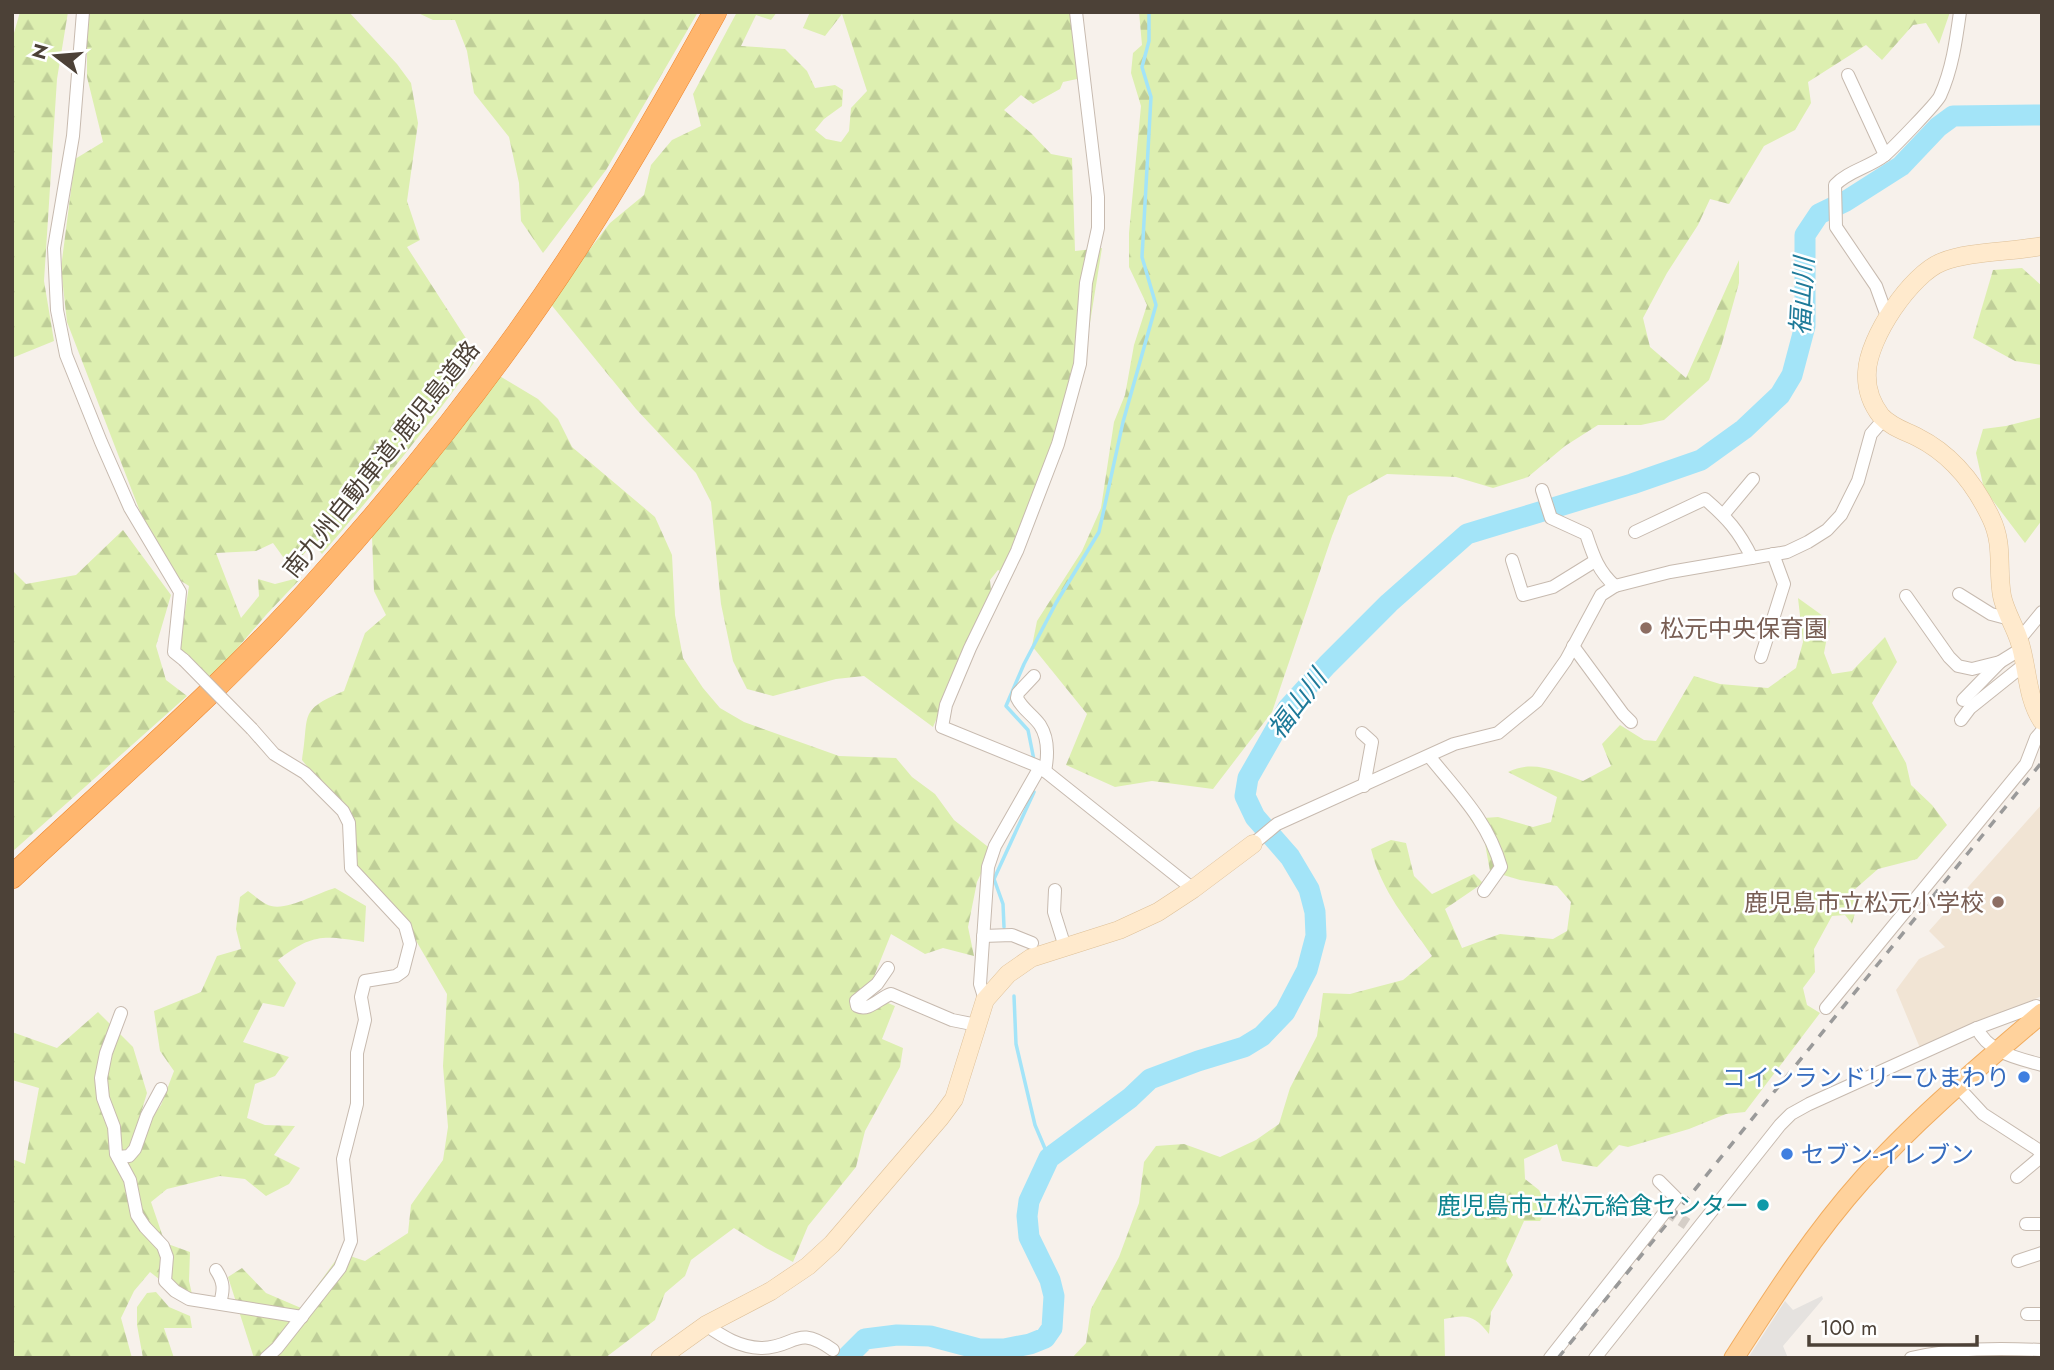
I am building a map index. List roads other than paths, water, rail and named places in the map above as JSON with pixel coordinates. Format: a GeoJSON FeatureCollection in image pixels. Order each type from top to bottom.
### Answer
{"type":"FeatureCollection","features":[{"type":"Feature","properties":{"kind":"highway","name":"南九州自動車道;鹿児島道路"},"geometry":{"type":"LineString","coordinates":[[12,877],[250,652],[315,585],[365,527],[476,388],[555,279],[596,217],[715,12]]}},
{"type":"Feature","properties":{"kind":"main road"},"geometry":{"type":"LineString","coordinates":[[1734,1358],[1818,1232],[1891,1149],[2042,1011]]}},
{"type":"Feature","properties":{"kind":"street"},"geometry":{"type":"LineString","coordinates":[[83,12],[73,136],[54,248],[57,310],[66,355],[130,508],[180,592],[174,652],[274,754],[305,773],[343,811],[349,823],[351,868],[405,926],[410,944],[403,971],[396,976],[365,981],[361,997],[365,1020],[357,1053],[357,1104],[343,1159],[351,1241],[340,1269],[266,1358]]}},
{"type":"Feature","properties":{"kind":"street"},"geometry":{"type":"LineString","coordinates":[[1076,12],[1098,197],[1098,228],[1086,282],[1080,364],[1058,444],[1017,551],[946,705],[942,727],[1042,769],[1193,889]]}},
{"type":"Feature","properties":{"kind":"street"},"geometry":{"type":"LineString","coordinates":[[1888,318],[1876,286],[1836,227],[1835,186],[1840,180],[1885,155],[1940,99],[1954,53],[1960,12]]}},
{"type":"Feature","properties":{"kind":"street"},"geometry":{"type":"LineString","coordinates":[[1849,75],[1885,155]]}},
{"type":"Feature","properties":{"kind":"street"},"geometry":{"type":"LineString","coordinates":[[1826,1009],[2026,764],[2041,720],[2030,697],[2022,651],[2002,597],[1998,537],[1985,505],[1944,453],[1884,419],[1875,408],[1868,391],[1867,370],[1875,341],[1914,282],[1928,269],[1954,258],[2042,246]]}},
{"type":"Feature","properties":{"kind":"street"},"geometry":{"type":"LineString","coordinates":[[660,1358],[706,1325],[781,1285],[808,1266],[832,1244],[954,1099],[985,1000],[1009,974],[1031,958],[1119,930],[1158,912],[1193,889],[1277,824],[1454,744],[1499,733],[1537,701],[1566,660],[1601,595],[1615,586],[1670,572],[1787,552],[1827,530],[1841,515],[1858,481],[1871,434],[1884,419]]}},
{"type":"Feature","properties":{"kind":"street"},"geometry":{"type":"LineString","coordinates":[[1723,515],[1753,479]]}},
{"type":"Feature","properties":{"kind":"street"},"geometry":{"type":"LineString","coordinates":[[1542,490],[1551,518],[1586,534],[1603,576],[1615,586]]}},
{"type":"Feature","properties":{"kind":"street"},"geometry":{"type":"LineString","coordinates":[[1635,532],[1704,499],[1723,515],[1743,538],[1752,558]]}},
{"type":"Feature","properties":{"kind":"street"},"geometry":{"type":"LineString","coordinates":[[1761,657],[1784,584],[1773,554]]}},
{"type":"Feature","properties":{"kind":"street"},"geometry":{"type":"LineString","coordinates":[[1513,560],[1523,595],[1552,587],[1595,561]]}},
{"type":"Feature","properties":{"kind":"street"},"geometry":{"type":"LineString","coordinates":[[1959,594],[1990,614],[2010,619]]}},
{"type":"Feature","properties":{"kind":"street"},"geometry":{"type":"LineString","coordinates":[[1906,596],[1948,657],[1958,666],[1972,669],[2000,662],[2022,651]]}},
{"type":"Feature","properties":{"kind":"street"},"geometry":{"type":"LineString","coordinates":[[1961,720],[2022,651],[2042,612]]}},
{"type":"Feature","properties":{"kind":"street"},"geometry":{"type":"LineString","coordinates":[[1573,646],[1631,722]]}},
{"type":"Feature","properties":{"kind":"street"},"geometry":{"type":"LineString","coordinates":[[1964,700],[2000,662]]}},
{"type":"Feature","properties":{"kind":"street"},"geometry":{"type":"LineString","coordinates":[[985,1000],[980,984],[988,867],[995,846],[1048,755],[1040,725],[1017,698],[1018,693],[1034,676]]}},
{"type":"Feature","properties":{"kind":"street"},"geometry":{"type":"LineString","coordinates":[[1362,733],[1372,742],[1364,786]]}},
{"type":"Feature","properties":{"kind":"street"},"geometry":{"type":"LineString","coordinates":[[1429,756],[1476,813],[1494,843],[1501,867],[1484,891]]}},
{"type":"Feature","properties":{"kind":"street"},"geometry":{"type":"LineString","coordinates":[[1055,890],[1054,912],[1065,947]]}},
{"type":"Feature","properties":{"kind":"street"},"geometry":{"type":"LineString","coordinates":[[983,936],[999,934],[1032,943]]}},
{"type":"Feature","properties":{"kind":"street"},"geometry":{"type":"LineString","coordinates":[[888,968],[877,984],[856,1001],[857,1006],[868,1008],[891,995],[952,1020],[977,1025]]}},
{"type":"Feature","properties":{"kind":"street"},"geometry":{"type":"LineString","coordinates":[[1595,1358],[1692,1228],[1791,1114],[1977,1028],[2035,1006],[2042,1011]]}},
{"type":"Feature","properties":{"kind":"street"},"geometry":{"type":"LineString","coordinates":[[121,1013],[106,1053],[101,1078],[103,1098],[114,1127],[118,1157],[130,1181],[137,1215],[163,1246],[167,1257],[165,1281],[189,1299],[302,1317]]}},
{"type":"Feature","properties":{"kind":"street"},"geometry":{"type":"LineString","coordinates":[[1977,1028],[1980,1035],[1998,1051],[2042,1065]]}},
{"type":"Feature","properties":{"kind":"street"},"geometry":{"type":"LineString","coordinates":[[1958,1087],[1983,1114],[2042,1155],[2017,1177]]}},
{"type":"Feature","properties":{"kind":"street"},"geometry":{"type":"LineString","coordinates":[[118,1157],[129,1156],[135,1149],[147,1115],[162,1089]]}},
{"type":"Feature","properties":{"kind":"street"},"geometry":{"type":"LineString","coordinates":[[1550,1358],[1676,1198],[1659,1181]]}},
{"type":"Feature","properties":{"kind":"street"},"geometry":{"type":"LineString","coordinates":[[2026,1224],[2042,1224]]}},
{"type":"Feature","properties":{"kind":"street"},"geometry":{"type":"LineString","coordinates":[[2018,1261],[2042,1253]]}},
{"type":"Feature","properties":{"kind":"street"},"geometry":{"type":"LineString","coordinates":[[216,1270],[223,1280],[224,1289],[220,1303]]}},
{"type":"Feature","properties":{"kind":"street"},"geometry":{"type":"LineString","coordinates":[[2027,1314],[2042,1314]]}},
{"type":"Feature","properties":{"kind":"street"},"geometry":{"type":"LineString","coordinates":[[706,1325],[742,1346],[762,1348],[780,1345],[803,1336],[833,1350]]}},
{"type":"Feature","properties":{"kind":"street"},"geometry":{"type":"LineString","coordinates":[[1911,1358],[1937,1352],[1974,1349],[2042,1349]]}},
{"type":"Feature","properties":{"kind":"waterway"},"geometry":{"type":"LineString","coordinates":[[1034,760],[1028,730],[1006,706],[1024,664],[1056,603],[1099,532],[1123,422],[1156,305],[1142,257],[1151,97],[1142,67],[1149,41],[1149,12]]}},
{"type":"Feature","properties":{"kind":"waterway","name":"福山川"},"geometry":{"type":"LineString","coordinates":[[846,1358],[865,1339],[897,1335],[930,1336],[979,1349],[1004,1349],[1045,1338],[1052,1328],[1054,1296],[1050,1280],[1029,1237],[1027,1216],[1029,1201],[1049,1158],[1130,1098],[1150,1079],[1244,1047],[1262,1036],[1285,1012],[1307,970],[1316,936],[1315,912],[1309,889],[1290,857],[1255,817],[1245,796],[1248,778],[1288,708],[1327,665],[1389,603],[1467,534],[1701,460],[1744,429],[1780,395],[1792,375],[1805,326],[1805,235],[1819,214],[1846,201],[1901,166],[1938,127],[1953,116],[2042,115]]}},
{"type":"Feature","properties":{"kind":"waterway"},"geometry":{"type":"LineString","coordinates":[[1004,927],[1003,904],[994,879],[1034,792]]}},
{"type":"Feature","properties":{"kind":"waterway"},"geometry":{"type":"LineString","coordinates":[[1014,996],[1016,1044],[1035,1125],[1049,1158]]}},
{"type":"Feature","properties":{"kind":"tunnel"},"geometry":{"type":"LineString","coordinates":[[1666,1210],[1687,1224]]}},
{"type":"Feature","properties":{"kind":"railway"},"geometry":{"type":"LineString","coordinates":[[1558,1358],[2042,762]]}},
{"type":"Feature","properties":{"kind":"place","name":"松元中央保育園"},"geometry":{"type":"Point","coordinates":[1646,628]}},
{"type":"Feature","properties":{"kind":"place","name":"鹿児島市立松元小学校"},"geometry":{"type":"Point","coordinates":[1998,902]}},
{"type":"Feature","properties":{"kind":"place","name":"コインランドリーひまわり"},"geometry":{"type":"Point","coordinates":[2024,1077]}},
{"type":"Feature","properties":{"kind":"place","name":"セブン-イレブン"},"geometry":{"type":"Point","coordinates":[1787,1154]}},
{"type":"Feature","properties":{"kind":"place","name":"鹿児島市立松元給食センター"},"geometry":{"type":"Point","coordinates":[1763,1205]}}]}
